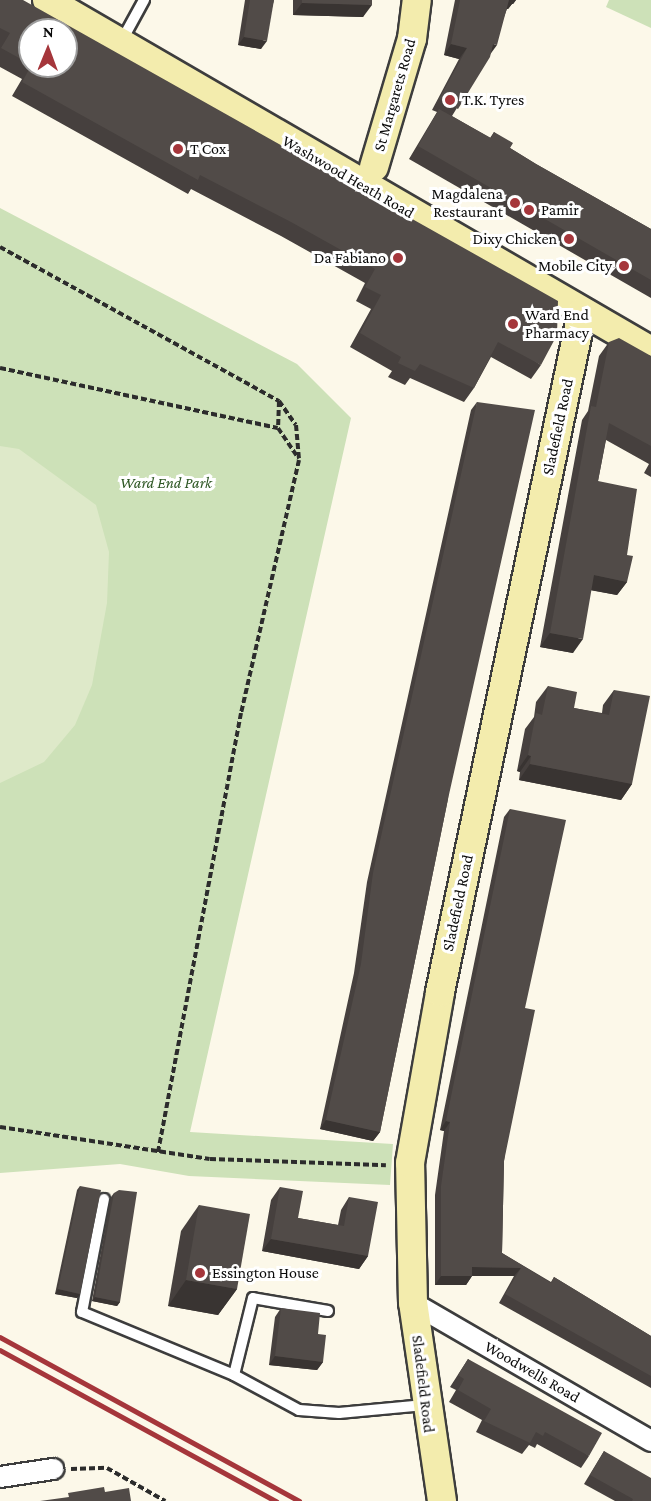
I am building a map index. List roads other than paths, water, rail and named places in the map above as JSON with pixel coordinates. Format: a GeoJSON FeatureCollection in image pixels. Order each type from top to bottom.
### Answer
{"type":"FeatureCollection","features":[{"type":"Feature","properties":{"kind":"street","name":"Washwood Heath Road"},"geometry":{"type":"LineString","coordinates":[[46,0],[371,178],[582,312],[651,351]]}},
{"type":"Feature","properties":{"kind":"street","name":"St Margarets Road"},"geometry":{"type":"LineString","coordinates":[[371,178],[412,39],[417,0]]}},
{"type":"Feature","properties":{"kind":"street","name":"Sladefield Road"},"geometry":{"type":"LineString","coordinates":[[442,1501],[425,1405],[413,1303],[410,1163],[440,992],[582,312]]}},
{"type":"Feature","properties":{"kind":"street","name":"Woodwells Road"},"geometry":{"type":"LineString","coordinates":[[413,1303],[651,1441]]}},
{"type":"Feature","properties":{"kind":"street"},"geometry":{"type":"LineString","coordinates":[[0,1477],[52,1469]]}},
{"type":"Feature","properties":{"kind":"lane"},"geometry":{"type":"LineString","coordinates":[[121,43],[144,0]]}},
{"type":"Feature","properties":{"kind":"lane"},"geometry":{"type":"LineString","coordinates":[[104,1199],[82,1312],[234,1375],[299,1410],[339,1413],[425,1405]]}},
{"type":"Feature","properties":{"kind":"lane"},"geometry":{"type":"LineString","coordinates":[[234,1375],[253,1298],[328,1311]]}},
{"type":"Feature","properties":{"kind":"railway"},"geometry":{"type":"LineString","coordinates":[[0,1337],[299,1501]]}},
{"type":"Feature","properties":{"kind":"railway"},"geometry":{"type":"LineString","coordinates":[[0,1350],[276,1501]]}},
{"type":"Feature","properties":{"kind":"place","name":"T.K. Tyres"},"geometry":{"type":"Point","coordinates":[450,100]}},
{"type":"Feature","properties":{"kind":"place","name":"T Cox"},"geometry":{"type":"Point","coordinates":[178,149]}},
{"type":"Feature","properties":{"kind":"place","name":"Magdalena Restaurant"},"geometry":{"type":"Point","coordinates":[515,203]}},
{"type":"Feature","properties":{"kind":"place","name":"Pamir"},"geometry":{"type":"Point","coordinates":[529,210]}},
{"type":"Feature","properties":{"kind":"place","name":"Dixy Chicken"},"geometry":{"type":"Point","coordinates":[569,239]}},
{"type":"Feature","properties":{"kind":"place","name":"Da Fabiano"},"geometry":{"type":"Point","coordinates":[398,258]}},
{"type":"Feature","properties":{"kind":"place","name":"Mobile City"},"geometry":{"type":"Point","coordinates":[624,266]}},
{"type":"Feature","properties":{"kind":"place","name":"Ward End Pharmacy"},"geometry":{"type":"Point","coordinates":[513,324]}},
{"type":"Feature","properties":{"kind":"place","name":"Essington House"},"geometry":{"type":"Point","coordinates":[200,1273]}},
{"type":"Feature","properties":{"kind":"park label","name":"Ward End Park"},"geometry":{"type":"Point","coordinates":[166,483]}}]}
